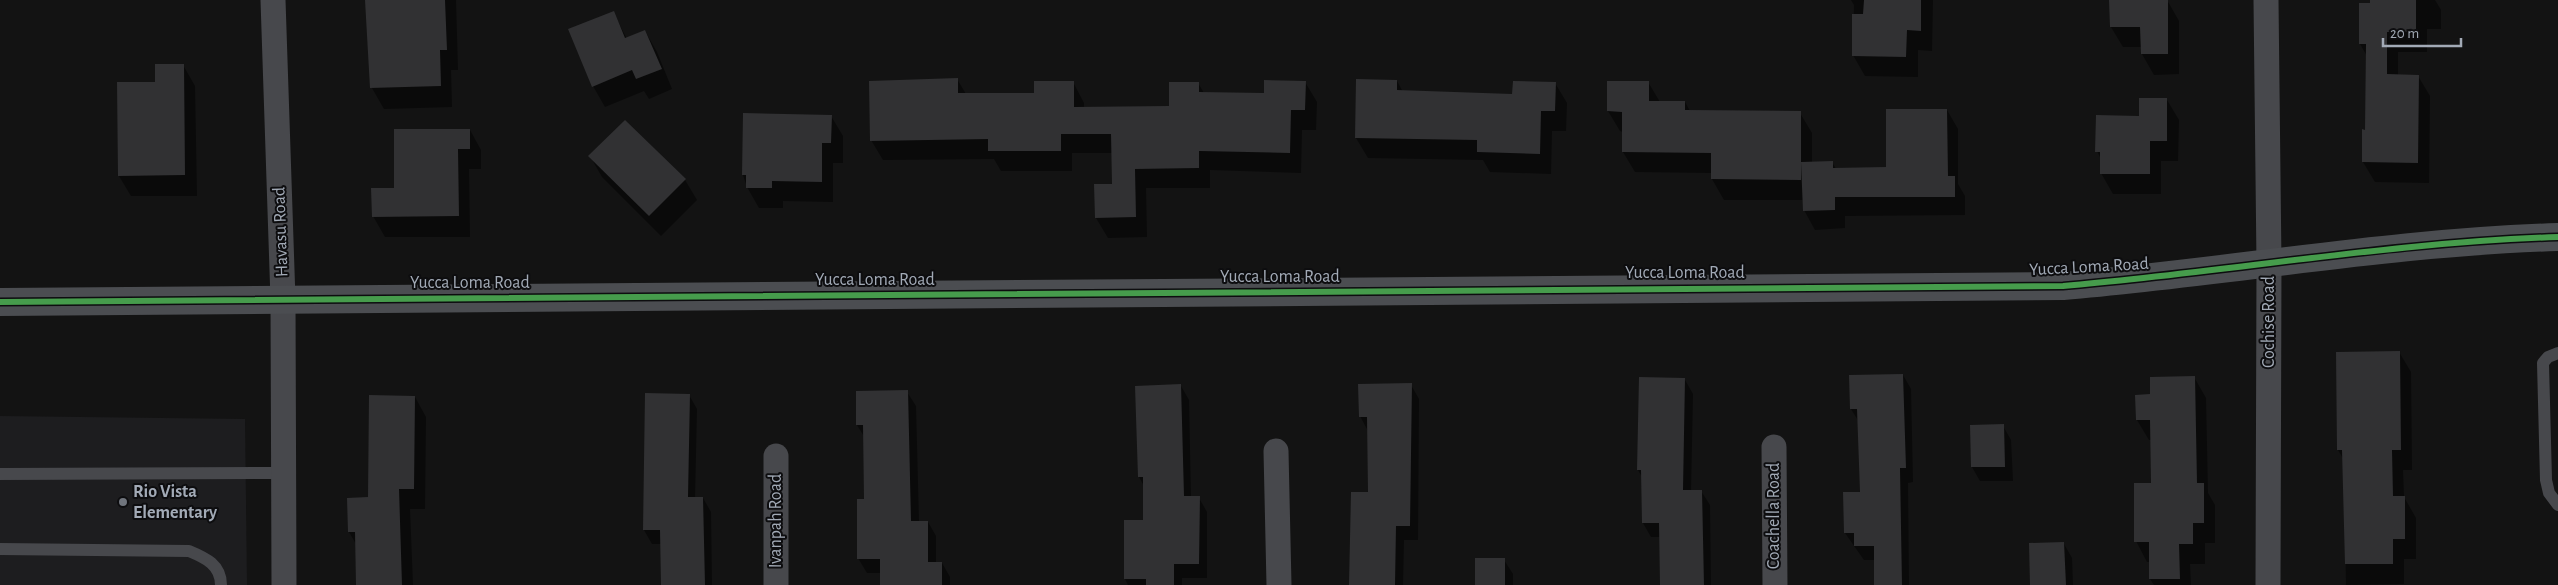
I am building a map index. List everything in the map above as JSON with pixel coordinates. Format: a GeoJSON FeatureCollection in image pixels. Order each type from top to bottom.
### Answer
{"type":"FeatureCollection","features":[{"type":"Feature","properties":{"kind":"main road","name":"Yucca Loma Road"},"geometry":{"type":"LineString","coordinates":[[0,302],[2063,286],[2166,277],[2269,263],[2498,239],[2558,237]]}},
{"type":"Feature","properties":{"kind":"street","name":"Havasu Road"},"geometry":{"type":"LineString","coordinates":[[273,0],[283,300],[284,585]]}},
{"type":"Feature","properties":{"kind":"street","name":"Cochise Road"},"geometry":{"type":"LineString","coordinates":[[2266,0],[2269,263],[2268,585]]}},
{"type":"Feature","properties":{"kind":"street","name":"Coachella Road"},"geometry":{"type":"LineString","coordinates":[[1774,447],[1775,585]]}},
{"type":"Feature","properties":{"kind":"street"},"geometry":{"type":"LineString","coordinates":[[1276,451],[1279,585]]}},
{"type":"Feature","properties":{"kind":"street","name":"Ivanpah Road"},"geometry":{"type":"LineString","coordinates":[[776,456],[776,585]]}},
{"type":"Feature","properties":{"kind":"lane"},"geometry":{"type":"LineString","coordinates":[[2558,354],[2548,357],[2542,363],[2546,480],[2549,493],[2558,505]]}},
{"type":"Feature","properties":{"kind":"lane"},"geometry":{"type":"LineString","coordinates":[[0,474],[284,473]]}},
{"type":"Feature","properties":{"kind":"lane"},"geometry":{"type":"LineString","coordinates":[[0,549],[189,551],[208,559],[221,575],[221,585]]}},
{"type":"Feature","properties":{"kind":"shaded area","name":"Rio Vista Elementary"},"geometry":{"type":"Polygon","coordinates":[[[0,416],[245,419],[247,585],[0,585],[0,416]]]}},
{"type":"Feature","properties":{"kind":"building"},"geometry":{"type":"Polygon","coordinates":[[[365,0],[445,0],[447,50],[440,50],[441,86],[370,88],[365,0]]]}},
{"type":"Feature","properties":{"kind":"building"},"geometry":{"type":"Polygon","coordinates":[[[1864,0],[1921,0],[1921,31],[1907,30],[1906,57],[1852,56],[1852,14],[1863,14],[1864,0]]]}},
{"type":"Feature","properties":{"kind":"building"},"geometry":{"type":"Polygon","coordinates":[[[2109,0],[2168,0],[2168,54],[2141,54],[2140,27],[2110,27],[2109,0]]]}},
{"type":"Feature","properties":{"kind":"building"},"geometry":{"type":"Polygon","coordinates":[[[2370,0],[2416,0],[2416,32],[2387,32],[2387,74],[2419,75],[2418,163],[2362,162],[2362,129],[2365,130],[2366,44],[2359,44],[2359,3],[2370,3],[2370,0]]]}},
{"type":"Feature","properties":{"kind":"building"},"geometry":{"type":"Polygon","coordinates":[[[614,11],[625,38],[645,30],[662,69],[636,79],[632,70],[592,87],[568,29],[614,11]]]}},
{"type":"Feature","properties":{"kind":"building"},"geometry":{"type":"Polygon","coordinates":[[[155,64],[184,64],[185,175],[118,176],[117,82],[155,82],[155,64]]]}},
{"type":"Feature","properties":{"kind":"building"},"geometry":{"type":"Polygon","coordinates":[[[958,78],[958,93],[1034,93],[1034,81],[1074,81],[1074,107],[1169,106],[1169,82],[1199,82],[1199,92],[1264,93],[1264,80],[1306,81],[1305,110],[1291,110],[1290,153],[1199,151],[1199,168],[1135,169],[1136,217],[1095,218],[1094,184],[1112,184],[1111,134],[1061,134],[1061,151],[988,151],[988,139],[870,141],[869,81],[958,78]]]}},
{"type":"Feature","properties":{"kind":"building"},"geometry":{"type":"Polygon","coordinates":[[[1356,79],[1397,80],[1397,90],[1512,94],[1513,81],[1556,82],[1555,111],[1541,111],[1540,154],[1477,152],[1477,140],[1355,138],[1356,79]]]}},
{"type":"Feature","properties":{"kind":"building"},"geometry":{"type":"Polygon","coordinates":[[[1607,81],[1649,81],[1649,101],[1685,101],[1685,110],[1801,111],[1801,180],[1711,179],[1711,153],[1622,152],[1622,112],[1607,111],[1607,81]]]}},
{"type":"Feature","properties":{"kind":"building"},"geometry":{"type":"Polygon","coordinates":[[[2139,98],[2167,98],[2167,141],[2150,141],[2150,174],[2100,174],[2100,152],[2095,152],[2096,115],[2139,116],[2139,98]]]}},
{"type":"Feature","properties":{"kind":"building"},"geometry":{"type":"Polygon","coordinates":[[[1886,109],[1947,109],[1948,176],[1955,176],[1955,197],[1835,197],[1835,210],[1803,211],[1801,162],[1833,161],[1833,168],[1886,167],[1886,109]]]}},
{"type":"Feature","properties":{"kind":"building"},"geometry":{"type":"Polygon","coordinates":[[[743,113],[832,115],[831,143],[822,143],[822,182],[772,181],[772,188],[746,188],[746,175],[742,175],[743,113]]]}},
{"type":"Feature","properties":{"kind":"building"},"geometry":{"type":"Polygon","coordinates":[[[625,120],[686,179],[649,216],[588,156],[625,120]]]}},
{"type":"Feature","properties":{"kind":"building"},"geometry":{"type":"Polygon","coordinates":[[[394,129],[470,129],[470,149],[458,149],[459,216],[372,217],[371,188],[394,188],[394,129]]]}},
{"type":"Feature","properties":{"kind":"building"},"geometry":{"type":"Polygon","coordinates":[[[2400,351],[2401,450],[2392,450],[2393,496],[2405,496],[2405,539],[2393,539],[2393,564],[2345,564],[2342,450],[2337,450],[2336,352],[2400,351]]]}},
{"type":"Feature","properties":{"kind":"building"},"geometry":{"type":"Polygon","coordinates":[[[1903,374],[1906,468],[1900,468],[1902,585],[1874,585],[1874,546],[1854,546],[1854,533],[1844,533],[1843,492],[1860,492],[1857,409],[1850,409],[1849,375],[1903,374]]]}},
{"type":"Feature","properties":{"kind":"building"},"geometry":{"type":"Polygon","coordinates":[[[2195,376],[2197,483],[2204,483],[2204,523],[2193,523],[2193,544],[2179,544],[2180,579],[2149,579],[2149,542],[2134,542],[2134,483],[2151,483],[2150,420],[2136,420],[2135,395],[2150,394],[2150,377],[2195,376]]]}},
{"type":"Feature","properties":{"kind":"building"},"geometry":{"type":"Polygon","coordinates":[[[1639,377],[1685,378],[1683,490],[1702,490],[1704,585],[1660,585],[1659,523],[1642,523],[1641,470],[1637,470],[1639,377]]]}},
{"type":"Feature","properties":{"kind":"building"},"geometry":{"type":"Polygon","coordinates":[[[1412,383],[1410,526],[1396,526],[1395,585],[1349,585],[1351,492],[1368,492],[1367,417],[1359,417],[1358,384],[1412,383]]]}},
{"type":"Feature","properties":{"kind":"building"},"geometry":{"type":"Polygon","coordinates":[[[1181,384],[1184,496],[1200,496],[1199,564],[1174,564],[1174,585],[1146,585],[1146,579],[1124,579],[1124,520],[1143,520],[1143,477],[1138,477],[1135,386],[1181,384]]]}},
{"type":"Feature","properties":{"kind":"building"},"geometry":{"type":"Polygon","coordinates":[[[908,390],[911,521],[928,521],[928,562],[942,562],[942,585],[880,585],[880,559],[857,559],[857,499],[864,499],[863,425],[856,425],[856,391],[908,390]]]}},
{"type":"Feature","properties":{"kind":"building"},"geometry":{"type":"Polygon","coordinates":[[[645,393],[690,394],[688,497],[703,497],[705,585],[661,585],[660,530],[643,530],[645,393]]]}},
{"type":"Feature","properties":{"kind":"building"},"geometry":{"type":"Polygon","coordinates":[[[369,395],[415,396],[414,489],[399,489],[402,585],[356,585],[355,532],[348,532],[347,498],[368,497],[369,395]]]}},
{"type":"Feature","properties":{"kind":"building"},"geometry":{"type":"Polygon","coordinates":[[[2004,424],[2005,467],[1971,467],[1970,425],[2004,424]]]}},
{"type":"Feature","properties":{"kind":"building"},"geometry":{"type":"Polygon","coordinates":[[[2064,542],[2066,585],[2030,585],[2029,543],[2064,542]]]}},
{"type":"Feature","properties":{"kind":"building"},"geometry":{"type":"Polygon","coordinates":[[[1475,558],[1505,558],[1505,585],[1475,585],[1475,558]]]}},
{"type":"Feature","properties":{"kind":"cycle path"},"geometry":{"type":"LineString","coordinates":[[0,302],[2063,286],[2372,251],[2496,240],[2558,237]]}},
{"type":"Feature","properties":{"kind":"place","name":"Rio Vista Elementary"},"geometry":{"type":"Point","coordinates":[123,502]}}]}
